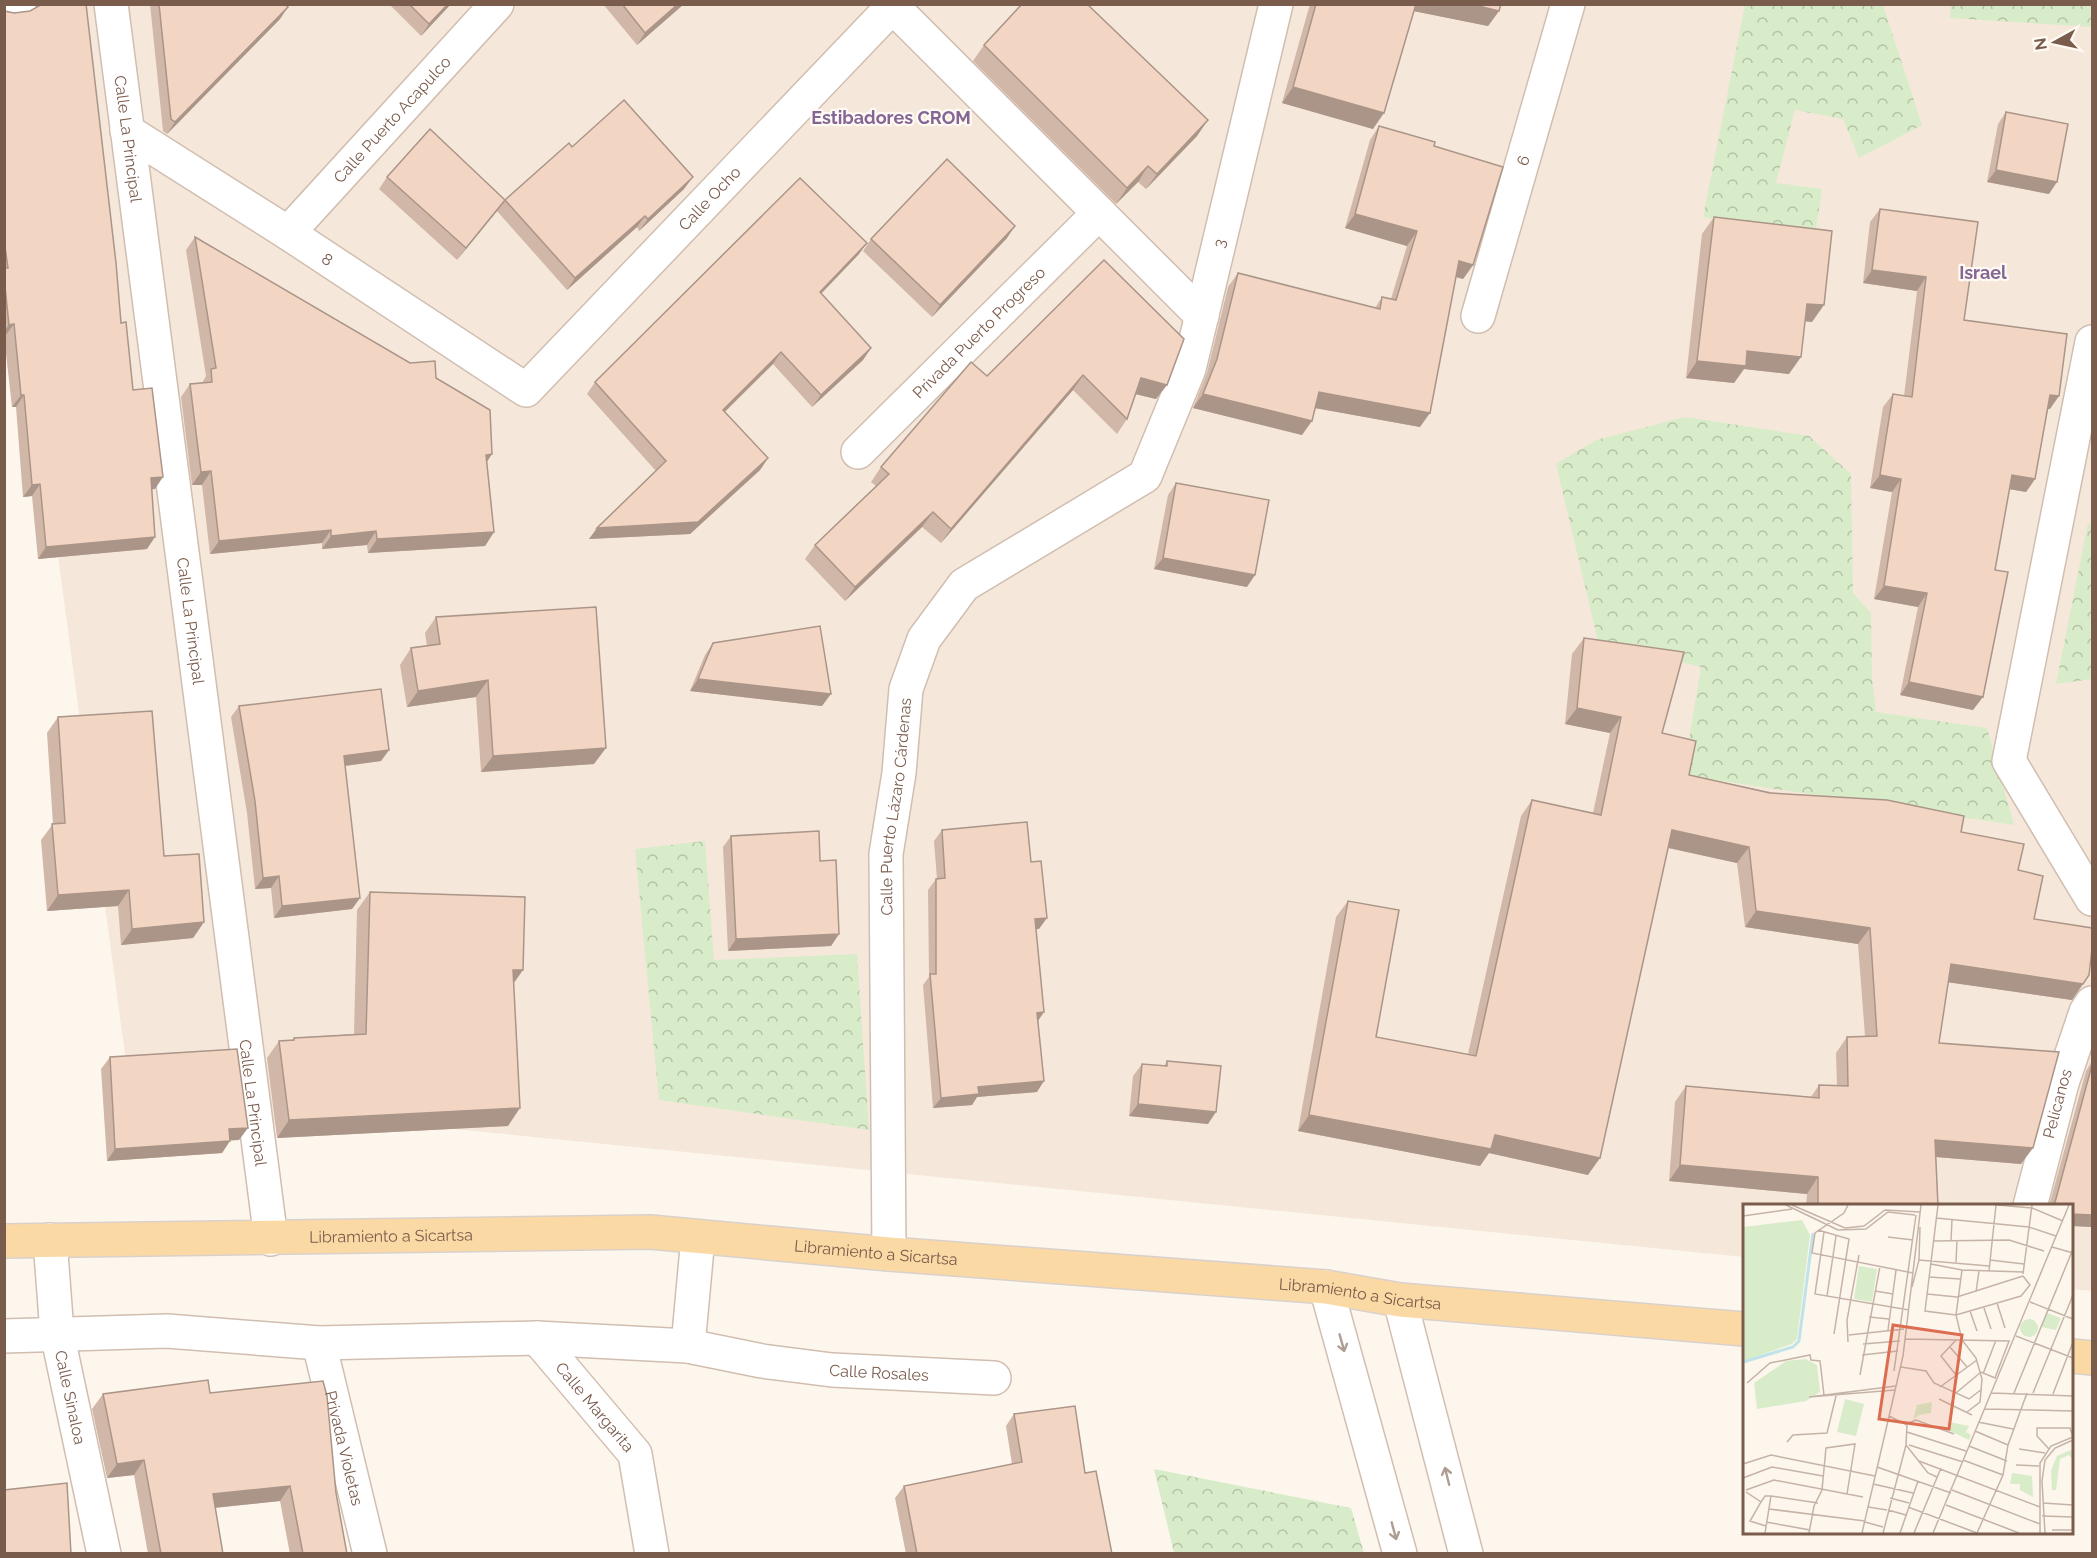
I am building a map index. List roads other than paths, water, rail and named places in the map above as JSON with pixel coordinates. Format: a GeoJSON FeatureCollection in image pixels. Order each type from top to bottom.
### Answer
{"type":"FeatureCollection","features":[{"type":"Feature","properties":{"kind":"main road","name":"Libramiento a Sicartsa"},"geometry":{"type":"LineString","coordinates":[[4,1241],[650,1232],[889,1254],[1326,1287],[1400,1300],[1743,1329]]}},
{"type":"Feature","properties":{"kind":"main road"},"geometry":{"type":"LineString","coordinates":[[2073,1356],[2092,1358]]}},
{"type":"Feature","properties":{"kind":"street"},"geometry":{"type":"LineString","coordinates":[[4,6],[19,4]]}},
{"type":"Feature","properties":{"kind":"street","name":"Calle La Principal"},"geometry":{"type":"LineString","coordinates":[[111,4],[271,1239]]}},
{"type":"Feature","properties":{"kind":"street","name":"Calle Puerto Acapulco"},"geometry":{"type":"LineString","coordinates":[[288,233],[497,4]]}},
{"type":"Feature","properties":{"kind":"street","name":"3"},"geometry":{"type":"LineString","coordinates":[[1145,476],[1189,369],[1275,4]]}},
{"type":"Feature","properties":{"kind":"street","name":"6"},"geometry":{"type":"LineString","coordinates":[[1478,316],[1568,4]]}},
{"type":"Feature","properties":{"kind":"street"},"geometry":{"type":"LineString","coordinates":[[891,6],[1202,316]]}},
{"type":"Feature","properties":{"kind":"street","name":"Calle Ocho"},"geometry":{"type":"LineString","coordinates":[[526,390],[891,6]]}},
{"type":"Feature","properties":{"kind":"street","name":"8"},"geometry":{"type":"LineString","coordinates":[[127,130],[526,390]]}},
{"type":"Feature","properties":{"kind":"street","name":"Privada Puerto Progreso"},"geometry":{"type":"LineString","coordinates":[[858,452],[1100,213]]}},
{"type":"Feature","properties":{"kind":"street"},"geometry":{"type":"LineString","coordinates":[[2092,342],[2009,761],[2092,899]]}},
{"type":"Feature","properties":{"kind":"street","name":"Calle Puerto Lázaro Cárdenas"},"geometry":{"type":"LineString","coordinates":[[889,1254],[886,854],[899,773],[906,689],[924,639],[964,585],[1145,476]]}},
{"type":"Feature","properties":{"kind":"street","name":"Pelícanos"},"geometry":{"type":"LineString","coordinates":[[2031,1204],[2062,1083],[2086,1012],[2092,1003]]}},
{"type":"Feature","properties":{"kind":"street"},"geometry":{"type":"LineString","coordinates":[[688,1346],[698,1237]]}},
{"type":"Feature","properties":{"kind":"street","name":"Calle Sinaloa"},"geometry":{"type":"LineString","coordinates":[[50,1240],[57,1333],[104,1554]]}},
{"type":"Feature","properties":{"kind":"street"},"geometry":{"type":"LineString","coordinates":[[1326,1287],[1400,1554]]}},
{"type":"Feature","properties":{"kind":"street"},"geometry":{"type":"LineString","coordinates":[[1400,1300],[1466,1554]]}},
{"type":"Feature","properties":{"kind":"street","name":"Calle Rosales"},"geometry":{"type":"LineString","coordinates":[[4,1336],[167,1331],[320,1343],[537,1338],[688,1346],[762,1361],[832,1370],[994,1378]]}},
{"type":"Feature","properties":{"kind":"street","name":"Calle Margarita"},"geometry":{"type":"LineString","coordinates":[[537,1338],[635,1454],[652,1554]]}},
{"type":"Feature","properties":{"kind":"street","name":"Privada Violetas"},"geometry":{"type":"LineString","coordinates":[[320,1343],[370,1554]]}},
{"type":"Feature","properties":{"kind":"district","name":"Estibadores CROM"},"geometry":{"type":"Point","coordinates":[891,117]}},
{"type":"Feature","properties":{"kind":"district","name":"Israel"},"geometry":{"type":"Point","coordinates":[1983,272]}}]}
